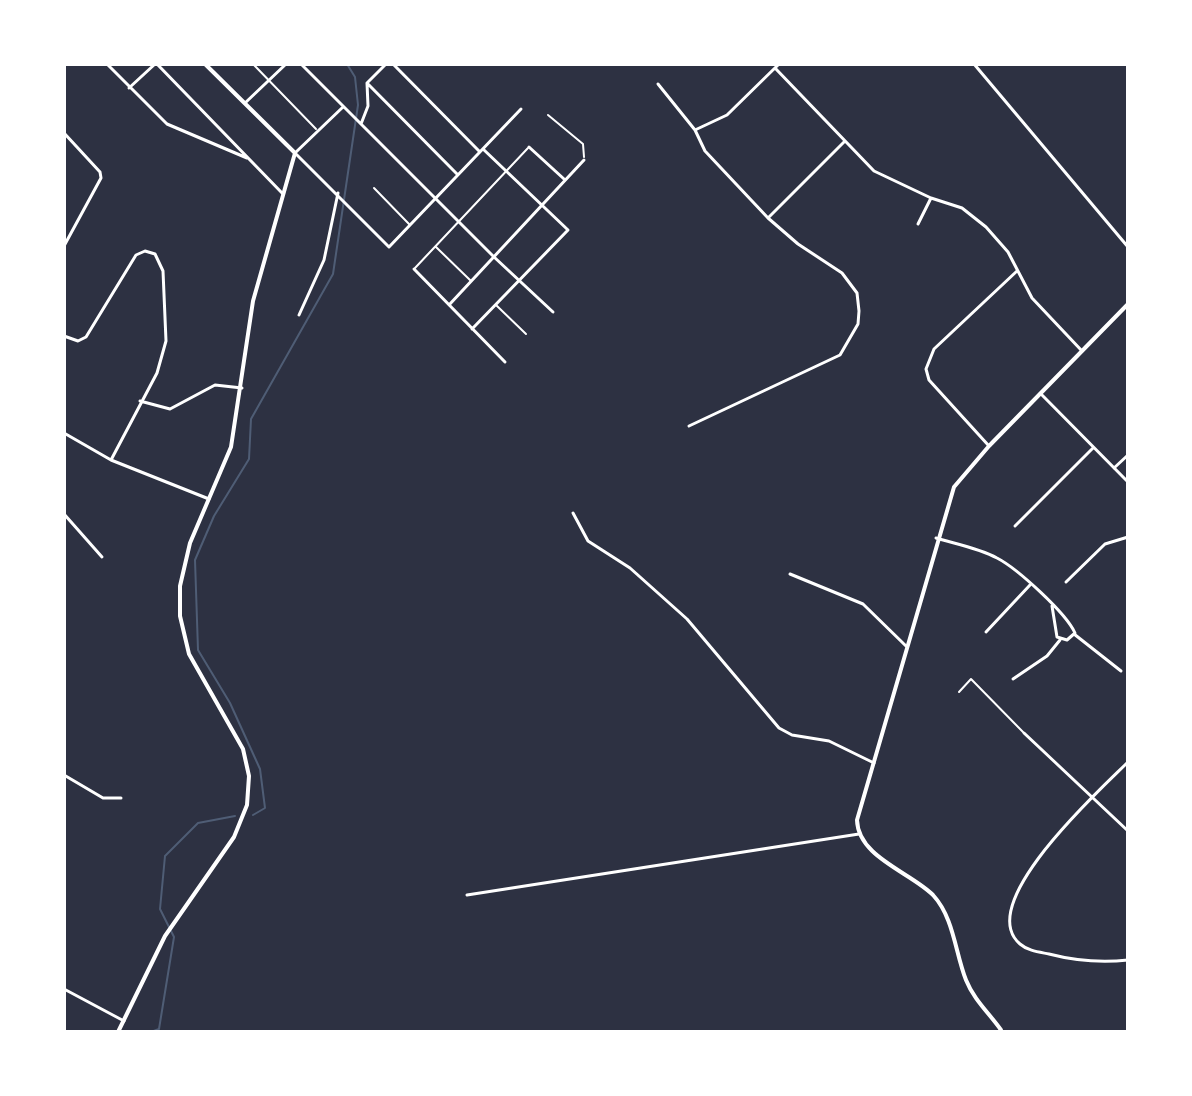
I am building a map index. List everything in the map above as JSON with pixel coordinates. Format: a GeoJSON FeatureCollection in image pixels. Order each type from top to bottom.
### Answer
{"type":"FeatureCollection","features":[{"type":"Feature","properties":{"kind":"street"},"geometry":{"type":"LineString","coordinates":[[107,64],[167,124],[252,160]]}},
{"type":"Feature","properties":{"kind":"street"},"geometry":{"type":"LineString","coordinates":[[129,88],[156,64],[283,194]]}},
{"type":"Feature","properties":{"kind":"street"},"geometry":{"type":"LineString","coordinates":[[205,64],[389,247],[521,109]]}},
{"type":"Feature","properties":{"kind":"street"},"geometry":{"type":"LineString","coordinates":[[245,103],[286,64]]}},
{"type":"Feature","properties":{"kind":"street"},"geometry":{"type":"LineString","coordinates":[[301,64],[458,222],[553,312]]}},
{"type":"Feature","properties":{"kind":"street"},"geometry":{"type":"LineString","coordinates":[[361,124],[368,106],[367,83],[386,64]]}},
{"type":"Feature","properties":{"kind":"street"},"geometry":{"type":"LineString","coordinates":[[393,64],[568,230],[472,329]]}},
{"type":"Feature","properties":{"kind":"street"},"geometry":{"type":"LineString","coordinates":[[695,130],[727,115],[779,64]]}},
{"type":"Feature","properties":{"kind":"street"},"geometry":{"type":"LineString","coordinates":[[974,64],[1128,247]]}},
{"type":"Feature","properties":{"kind":"street"},"geometry":{"type":"LineString","coordinates":[[775,68],[874,171],[931,198],[962,208],[986,227],[1008,252],[1032,298],[1082,351]]}},
{"type":"Feature","properties":{"kind":"street"},"geometry":{"type":"LineString","coordinates":[[367,83],[458,175]]}},
{"type":"Feature","properties":{"kind":"street"},"geometry":{"type":"LineString","coordinates":[[658,84],[695,130],[705,151],[768,218],[798,244],[842,273],[857,293],[858,324],[840,355],[689,426]]}},
{"type":"Feature","properties":{"kind":"street"},"geometry":{"type":"LineString","coordinates":[[118,1032],[172,924],[234,837],[248,797],[243,749],[194,665],[180,616],[180,586],[186,556],[231,447],[249,325],[261,269],[295,153],[343,107]]}},
{"type":"Feature","properties":{"kind":"street"},"geometry":{"type":"LineString","coordinates":[[64,133],[100,172],[101,178],[64,246]]}},
{"type":"Feature","properties":{"kind":"street"},"geometry":{"type":"LineString","coordinates":[[768,218],[844,142]]}},
{"type":"Feature","properties":{"kind":"street"},"geometry":{"type":"LineString","coordinates":[[529,147],[565,180]]}},
{"type":"Feature","properties":{"kind":"street"},"geometry":{"type":"LineString","coordinates":[[449,305],[584,160]]}},
{"type":"Feature","properties":{"kind":"street"},"geometry":{"type":"LineString","coordinates":[[299,315],[324,260],[338,193]]}},
{"type":"Feature","properties":{"kind":"street"},"geometry":{"type":"LineString","coordinates":[[918,224],[931,198]]}},
{"type":"Feature","properties":{"kind":"street"},"geometry":{"type":"LineString","coordinates":[[64,336],[78,341],[86,337],[136,255],[145,251],[155,254],[163,271],[166,341],[157,373],[111,460]]}},
{"type":"Feature","properties":{"kind":"street"},"geometry":{"type":"LineString","coordinates":[[414,269],[505,362]]}},
{"type":"Feature","properties":{"kind":"street"},"geometry":{"type":"LineString","coordinates":[[989,446],[929,380],[926,369],[934,349],[1017,271]]}},
{"type":"Feature","properties":{"kind":"street"},"geometry":{"type":"LineString","coordinates":[[1019,1032],[999,1031],[971,989],[947,918],[937,900],[868,846],[859,834],[857,820],[936,538],[954,487],[989,446],[1127,308]]}},
{"type":"Feature","properties":{"kind":"street"},"geometry":{"type":"LineString","coordinates":[[140,401],[170,409],[215,385],[242,388]]}},
{"type":"Feature","properties":{"kind":"street"},"geometry":{"type":"LineString","coordinates":[[1041,394],[1128,482]]}},
{"type":"Feature","properties":{"kind":"street"},"geometry":{"type":"LineString","coordinates":[[64,433],[111,460],[210,500]]}},
{"type":"Feature","properties":{"kind":"street"},"geometry":{"type":"LineString","coordinates":[[1015,526],[1093,448]]}},
{"type":"Feature","properties":{"kind":"street"},"geometry":{"type":"LineString","coordinates":[[1114,468],[1128,455]]}},
{"type":"Feature","properties":{"kind":"street"},"geometry":{"type":"LineString","coordinates":[[573,513],[588,541],[630,568],[697,629],[779,728],[792,735],[822,739],[874,763]]}},
{"type":"Feature","properties":{"kind":"street"},"geometry":{"type":"LineString","coordinates":[[64,514],[102,557]]}},
{"type":"Feature","properties":{"kind":"street"},"geometry":{"type":"LineString","coordinates":[[1066,582],[1105,544],[1128,537]]}},
{"type":"Feature","properties":{"kind":"street"},"geometry":{"type":"LineString","coordinates":[[936,538],[996,557],[1071,624],[1074,634],[1121,671]]}},
{"type":"Feature","properties":{"kind":"street"},"geometry":{"type":"LineString","coordinates":[[790,574],[863,604],[906,646]]}},
{"type":"Feature","properties":{"kind":"street"},"geometry":{"type":"LineString","coordinates":[[986,632],[1030,585]]}},
{"type":"Feature","properties":{"kind":"street"},"geometry":{"type":"LineString","coordinates":[[1052,606],[1060,640]]}},
{"type":"Feature","properties":{"kind":"street"},"geometry":{"type":"LineString","coordinates":[[1013,679],[1047,656],[1060,640],[1074,634]]}},
{"type":"Feature","properties":{"kind":"street"},"geometry":{"type":"LineString","coordinates":[[1024,733],[1128,831]]}},
{"type":"Feature","properties":{"kind":"street"},"geometry":{"type":"LineString","coordinates":[[1128,762],[1049,843],[1013,903],[1009,924],[1017,941],[1029,949],[1086,962],[1128,960]]}},
{"type":"Feature","properties":{"kind":"street"},"geometry":{"type":"LineString","coordinates":[[64,776],[103,798],[121,798]]}},
{"type":"Feature","properties":{"kind":"street"},"geometry":{"type":"LineString","coordinates":[[467,895],[859,834]]}},
{"type":"Feature","properties":{"kind":"street"},"geometry":{"type":"LineString","coordinates":[[64,989],[124,1021]]}},
{"type":"Feature","properties":{"kind":"lane"},"geometry":{"type":"LineString","coordinates":[[253,64],[317,130]]}},
{"type":"Feature","properties":{"kind":"lane"},"geometry":{"type":"LineString","coordinates":[[414,269],[529,147]]}},
{"type":"Feature","properties":{"kind":"lane"},"geometry":{"type":"LineString","coordinates":[[374,188],[410,225]]}},
{"type":"Feature","properties":{"kind":"lane"},"geometry":{"type":"LineString","coordinates":[[435,246],[471,281]]}},
{"type":"Feature","properties":{"kind":"lane"},"geometry":{"type":"LineString","coordinates":[[495,305],[526,334]]}},
{"type":"Feature","properties":{"kind":"lane"},"geometry":{"type":"LineString","coordinates":[[959,692],[971,679],[1024,733]]}},
{"type":"Feature","properties":{"kind":"path"},"geometry":{"type":"LineString","coordinates":[[548,115],[583,144],[584,160]]}},
{"type":"Feature","properties":{"kind":"waterway"},"geometry":{"type":"LineString","coordinates":[[253,815],[265,808],[260,769],[230,703],[198,650],[195,560],[214,516],[249,459],[251,419],[333,274],[358,105],[355,77],[347,64]]}},
{"type":"Feature","properties":{"kind":"waterway"},"geometry":{"type":"LineString","coordinates":[[151,1032],[159,1029],[174,937],[160,909],[165,856],[198,823],[235,816]]}}]}
